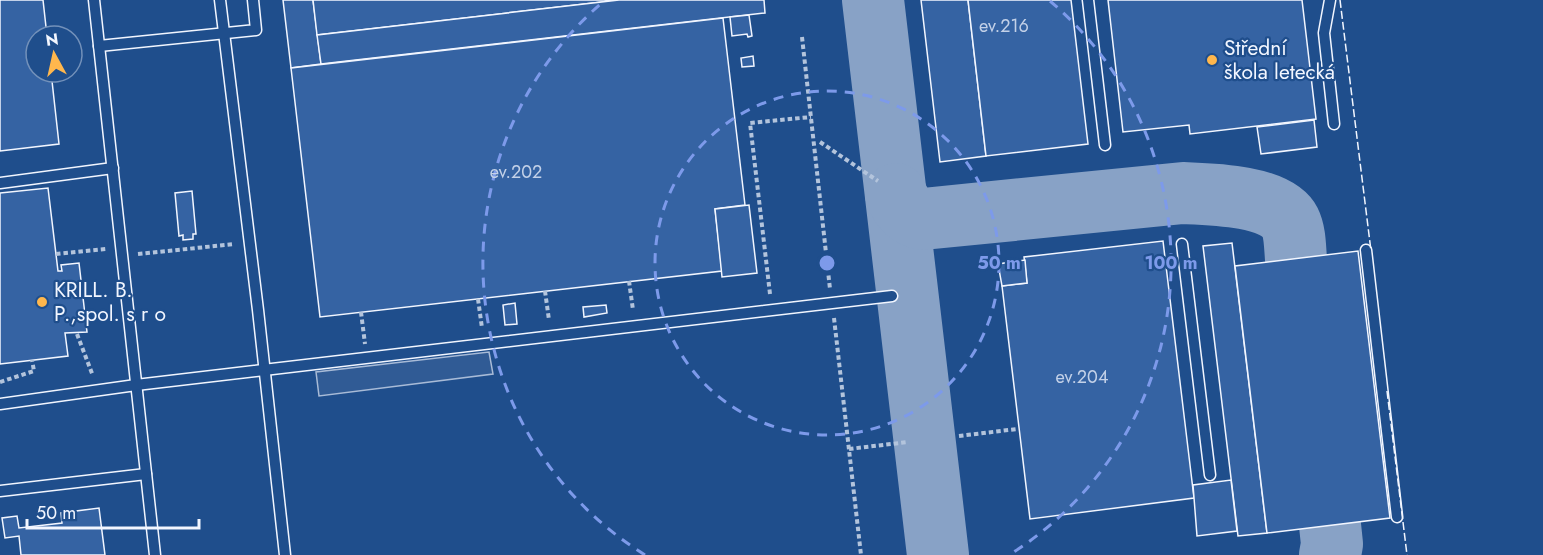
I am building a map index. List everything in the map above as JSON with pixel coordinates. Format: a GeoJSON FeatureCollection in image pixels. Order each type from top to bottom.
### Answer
{"type":"FeatureCollection","features":[{"type":"Feature","properties":{"kind":"lane"},"geometry":{"type":"LineString","coordinates":[[94,0],[155,555]]}},
{"type":"Feature","properties":{"kind":"lane"},"geometry":{"type":"LineString","coordinates":[[220,0],[285,555]]}},
{"type":"Feature","properties":{"kind":"lane"},"geometry":{"type":"LineString","coordinates":[[99,46],[256,30],[253,0]]}},
{"type":"Feature","properties":{"kind":"lane"},"geometry":{"type":"LineString","coordinates":[[1088,0],[1105,145]]}},
{"type":"Feature","properties":{"kind":"lane"},"geometry":{"type":"LineString","coordinates":[[1330,0],[1324,33],[1334,124]]}},
{"type":"Feature","properties":{"kind":"lane"},"geometry":{"type":"LineString","coordinates":[[0,183],[113,168]]}},
{"type":"Feature","properties":{"kind":"lane"},"geometry":{"type":"LineString","coordinates":[[1182,244],[1210,475]]}},
{"type":"Feature","properties":{"kind":"lane"},"geometry":{"type":"LineString","coordinates":[[1366,250],[1396,517]]}},
{"type":"Feature","properties":{"kind":"lane"},"geometry":{"type":"LineString","coordinates":[[0,404],[136,385],[892,296]]}},
{"type":"Feature","properties":{"kind":"lane"},"geometry":{"type":"LineString","coordinates":[[0,491],[146,474]]}},
{"type":"Feature","properties":{"kind":"path"},"geometry":{"type":"LineString","coordinates":[[772,310],[750,123],[811,117]]}},
{"type":"Feature","properties":{"kind":"path"},"geometry":{"type":"LineString","coordinates":[[820,142],[878,181]]}},
{"type":"Feature","properties":{"kind":"path"},"geometry":{"type":"LineString","coordinates":[[56,254],[250,243]]}},
{"type":"Feature","properties":{"kind":"path"},"geometry":{"type":"LineString","coordinates":[[629,281],[635,326]]}},
{"type":"Feature","properties":{"kind":"path"},"geometry":{"type":"LineString","coordinates":[[545,291],[551,336]]}},
{"type":"Feature","properties":{"kind":"path"},"geometry":{"type":"LineString","coordinates":[[478,299],[484,344]]}},
{"type":"Feature","properties":{"kind":"path"},"geometry":{"type":"LineString","coordinates":[[361,312],[367,358]]}},
{"type":"Feature","properties":{"kind":"path"},"geometry":{"type":"LineString","coordinates":[[77,334],[98,390]]}},
{"type":"Feature","properties":{"kind":"path"},"geometry":{"type":"LineString","coordinates":[[0,382],[34,371],[32,360]]}},
{"type":"Feature","properties":{"kind":"path"},"geometry":{"type":"LineString","coordinates":[[959,436],[1017,429]]}},
{"type":"Feature","properties":{"kind":"path"},"geometry":{"type":"LineString","coordinates":[[849,449],[908,442]]}},
{"type":"Feature","properties":{"kind":"shaded area"},"geometry":{"type":"Polygon","coordinates":[[[489,352],[493,374],[319,396],[316,372],[489,352]]]}},
{"type":"Feature","properties":{"kind":"building"},"geometry":{"type":"Polygon","coordinates":[[[0,0],[43,0],[46,24],[24,24],[24,84],[52,84],[59,144],[0,151],[0,0]]]}},
{"type":"Feature","properties":{"kind":"building"},"geometry":{"type":"Polygon","coordinates":[[[283,0],[313,0],[321,64],[291,68],[283,0]]]}},
{"type":"Feature","properties":{"kind":"building"},"geometry":{"type":"Polygon","coordinates":[[[313,0],[619,0],[317,35],[313,0]]]}},
{"type":"Feature","properties":{"kind":"building"},"geometry":{"type":"Polygon","coordinates":[[[619,0],[764,0],[765,13],[321,64],[317,35],[619,0]]]}},
{"type":"Feature","properties":{"kind":"building"},"geometry":{"type":"Polygon","coordinates":[[[921,0],[968,0],[986,156],[940,162],[921,0]]]}},
{"type":"Feature","properties":{"kind":"building"},"geometry":{"type":"Polygon","coordinates":[[[968,0],[1071,0],[1088,144],[986,156],[968,0]]]}},
{"type":"Feature","properties":{"kind":"building","name":"Střední škola letecká"},"geometry":{"type":"Polygon","coordinates":[[[1108,0],[1302,0],[1316,119],[1190,134],[1189,125],[1123,132],[1108,0]]]}},
{"type":"Feature","properties":{"kind":"building"},"geometry":{"type":"Polygon","coordinates":[[[749,15],[752,36],[748,37],[747,34],[732,36],[730,17],[749,15]]]}},
{"type":"Feature","properties":{"kind":"building"},"geometry":{"type":"Polygon","coordinates":[[[723,18],[745,205],[715,209],[722,271],[320,317],[291,68],[723,18]]]}},
{"type":"Feature","properties":{"kind":"building"},"geometry":{"type":"Polygon","coordinates":[[[753,56],[754,66],[742,67],[741,58],[753,56]]]}},
{"type":"Feature","properties":{"kind":"building"},"geometry":{"type":"Polygon","coordinates":[[[1314,120],[1317,147],[1261,154],[1257,127],[1314,120]]]}},
{"type":"Feature","properties":{"kind":"building","name":"KRILL. B. P.,spol. s r o"},"geometry":{"type":"Polygon","coordinates":[[[48,188],[58,271],[62,271],[61,265],[79,263],[87,332],[65,333],[68,356],[0,364],[0,193],[48,188]]]}},
{"type":"Feature","properties":{"kind":"building"},"geometry":{"type":"Polygon","coordinates":[[[192,191],[196,234],[193,234],[193,239],[183,240],[183,235],[179,236],[175,193],[192,191]]]}},
{"type":"Feature","properties":{"kind":"building"},"geometry":{"type":"Polygon","coordinates":[[[749,205],[757,273],[722,277],[715,209],[749,205]]]}},
{"type":"Feature","properties":{"kind":"building"},"geometry":{"type":"Polygon","coordinates":[[[1163,241],[1194,498],[1030,519],[1002,286],[1027,283],[1024,257],[1163,241]]]}},
{"type":"Feature","properties":{"kind":"building"},"geometry":{"type":"Polygon","coordinates":[[[1232,243],[1267,533],[1238,536],[1203,246],[1232,243]]]}},
{"type":"Feature","properties":{"kind":"building"},"geometry":{"type":"Polygon","coordinates":[[[1358,251],[1390,518],[1267,533],[1235,266],[1358,251]]]}},
{"type":"Feature","properties":{"kind":"building"},"geometry":{"type":"Polygon","coordinates":[[[1025,260],[1027,283],[1002,286],[998,264],[1025,260]]]}},
{"type":"Feature","properties":{"kind":"building"},"geometry":{"type":"Polygon","coordinates":[[[515,303],[517,324],[505,325],[503,305],[515,303]]]}},
{"type":"Feature","properties":{"kind":"building"},"geometry":{"type":"Polygon","coordinates":[[[606,305],[607,313],[584,317],[583,307],[606,305]]]}},
{"type":"Feature","properties":{"kind":"building"},"geometry":{"type":"Polygon","coordinates":[[[1231,480],[1237,531],[1197,536],[1193,485],[1231,480]]]}},
{"type":"Feature","properties":{"kind":"building"},"geometry":{"type":"Polygon","coordinates":[[[99,508],[105,555],[21,555],[19,536],[5,538],[2,518],[17,516],[19,528],[62,523],[61,513],[99,508]]]}},
{"type":"Feature","properties":{"kind":"taxiway"},"geometry":{"type":"LineString","coordinates":[[873,0],[938,555]]}},
{"type":"Feature","properties":{"kind":"taxiway"},"geometry":{"type":"LineString","coordinates":[[896,194],[906,210],[923,219],[1183,193],[1241,198],[1271,206],[1282,213],[1292,226],[1296,259]]}},
{"type":"Feature","properties":{"kind":"taxiway"},"geometry":{"type":"LineString","coordinates":[[1330,525],[1332,544],[1330,555]]}},
{"type":"Feature","properties":{"kind":"fence"},"geometry":{"type":"LineString","coordinates":[[1340,0],[1371,251]]}},
{"type":"Feature","properties":{"kind":"fence"},"geometry":{"type":"LineString","coordinates":[[1387,391],[1407,555]]}},
{"type":"Feature","properties":{"kind":"place","name":"Střední škola letecká"},"geometry":{"type":"Point","coordinates":[1212,60]}},
{"type":"Feature","properties":{"kind":"place","name":"KRILL. B. P.,spol. s r o"},"geometry":{"type":"Point","coordinates":[42,302]}}]}
